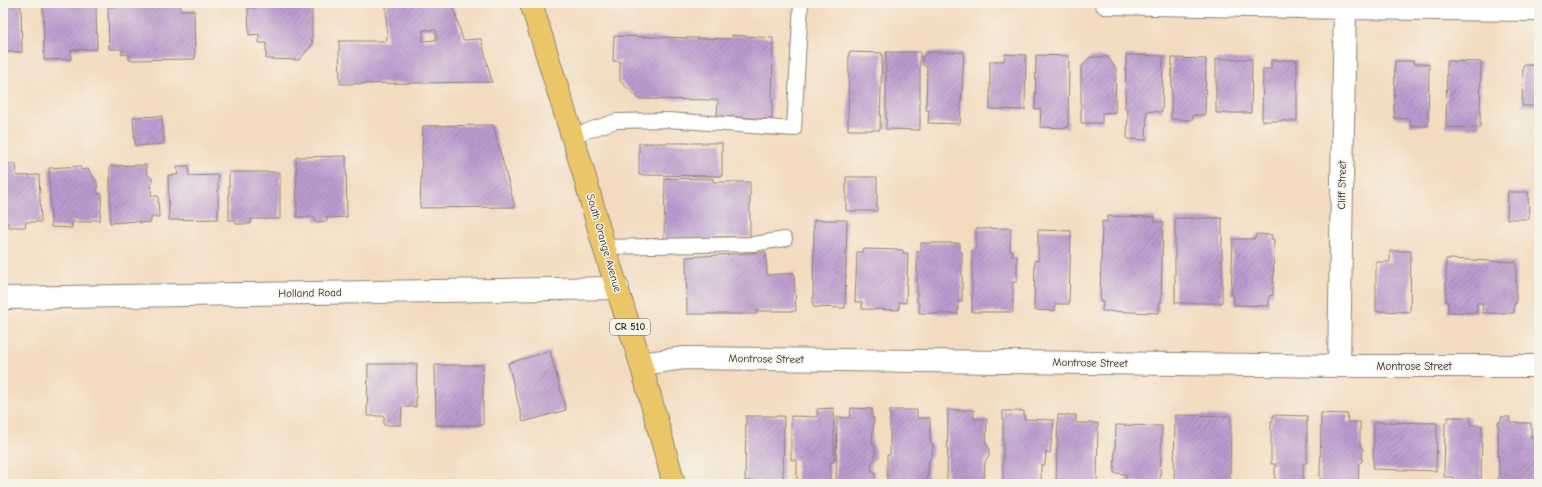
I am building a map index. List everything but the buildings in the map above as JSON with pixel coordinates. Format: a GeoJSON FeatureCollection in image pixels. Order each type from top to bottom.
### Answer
{"type":"FeatureCollection","features":[{"type":"Feature","properties":{"kind":"main road","name":"South Orange Avenue"},"geometry":{"type":"LineString","coordinates":[[531,3],[583,170],[604,247],[641,364],[674,484]]}},
{"type":"Feature","properties":{"kind":"street"},"geometry":{"type":"LineString","coordinates":[[1106,3],[1344,5],[1539,10]]}},
{"type":"Feature","properties":{"kind":"street","name":"Cliff Street"},"geometry":{"type":"LineString","coordinates":[[1339,366],[1344,5]]}},
{"type":"Feature","properties":{"kind":"street","name":"Holland Road"},"geometry":{"type":"LineString","coordinates":[[3,298],[618,288]]}},
{"type":"Feature","properties":{"kind":"street","name":"Montrose Street"},"geometry":{"type":"LineString","coordinates":[[641,364],[684,358],[1339,366],[1539,366]]}},
{"type":"Feature","properties":{"kind":"lane"},"geometry":{"type":"LineString","coordinates":[[572,136],[616,121],[668,120],[794,129],[801,3]]}},
{"type":"Feature","properties":{"kind":"lane"},"geometry":{"type":"LineString","coordinates":[[604,247],[753,244],[786,239]]}}]}
